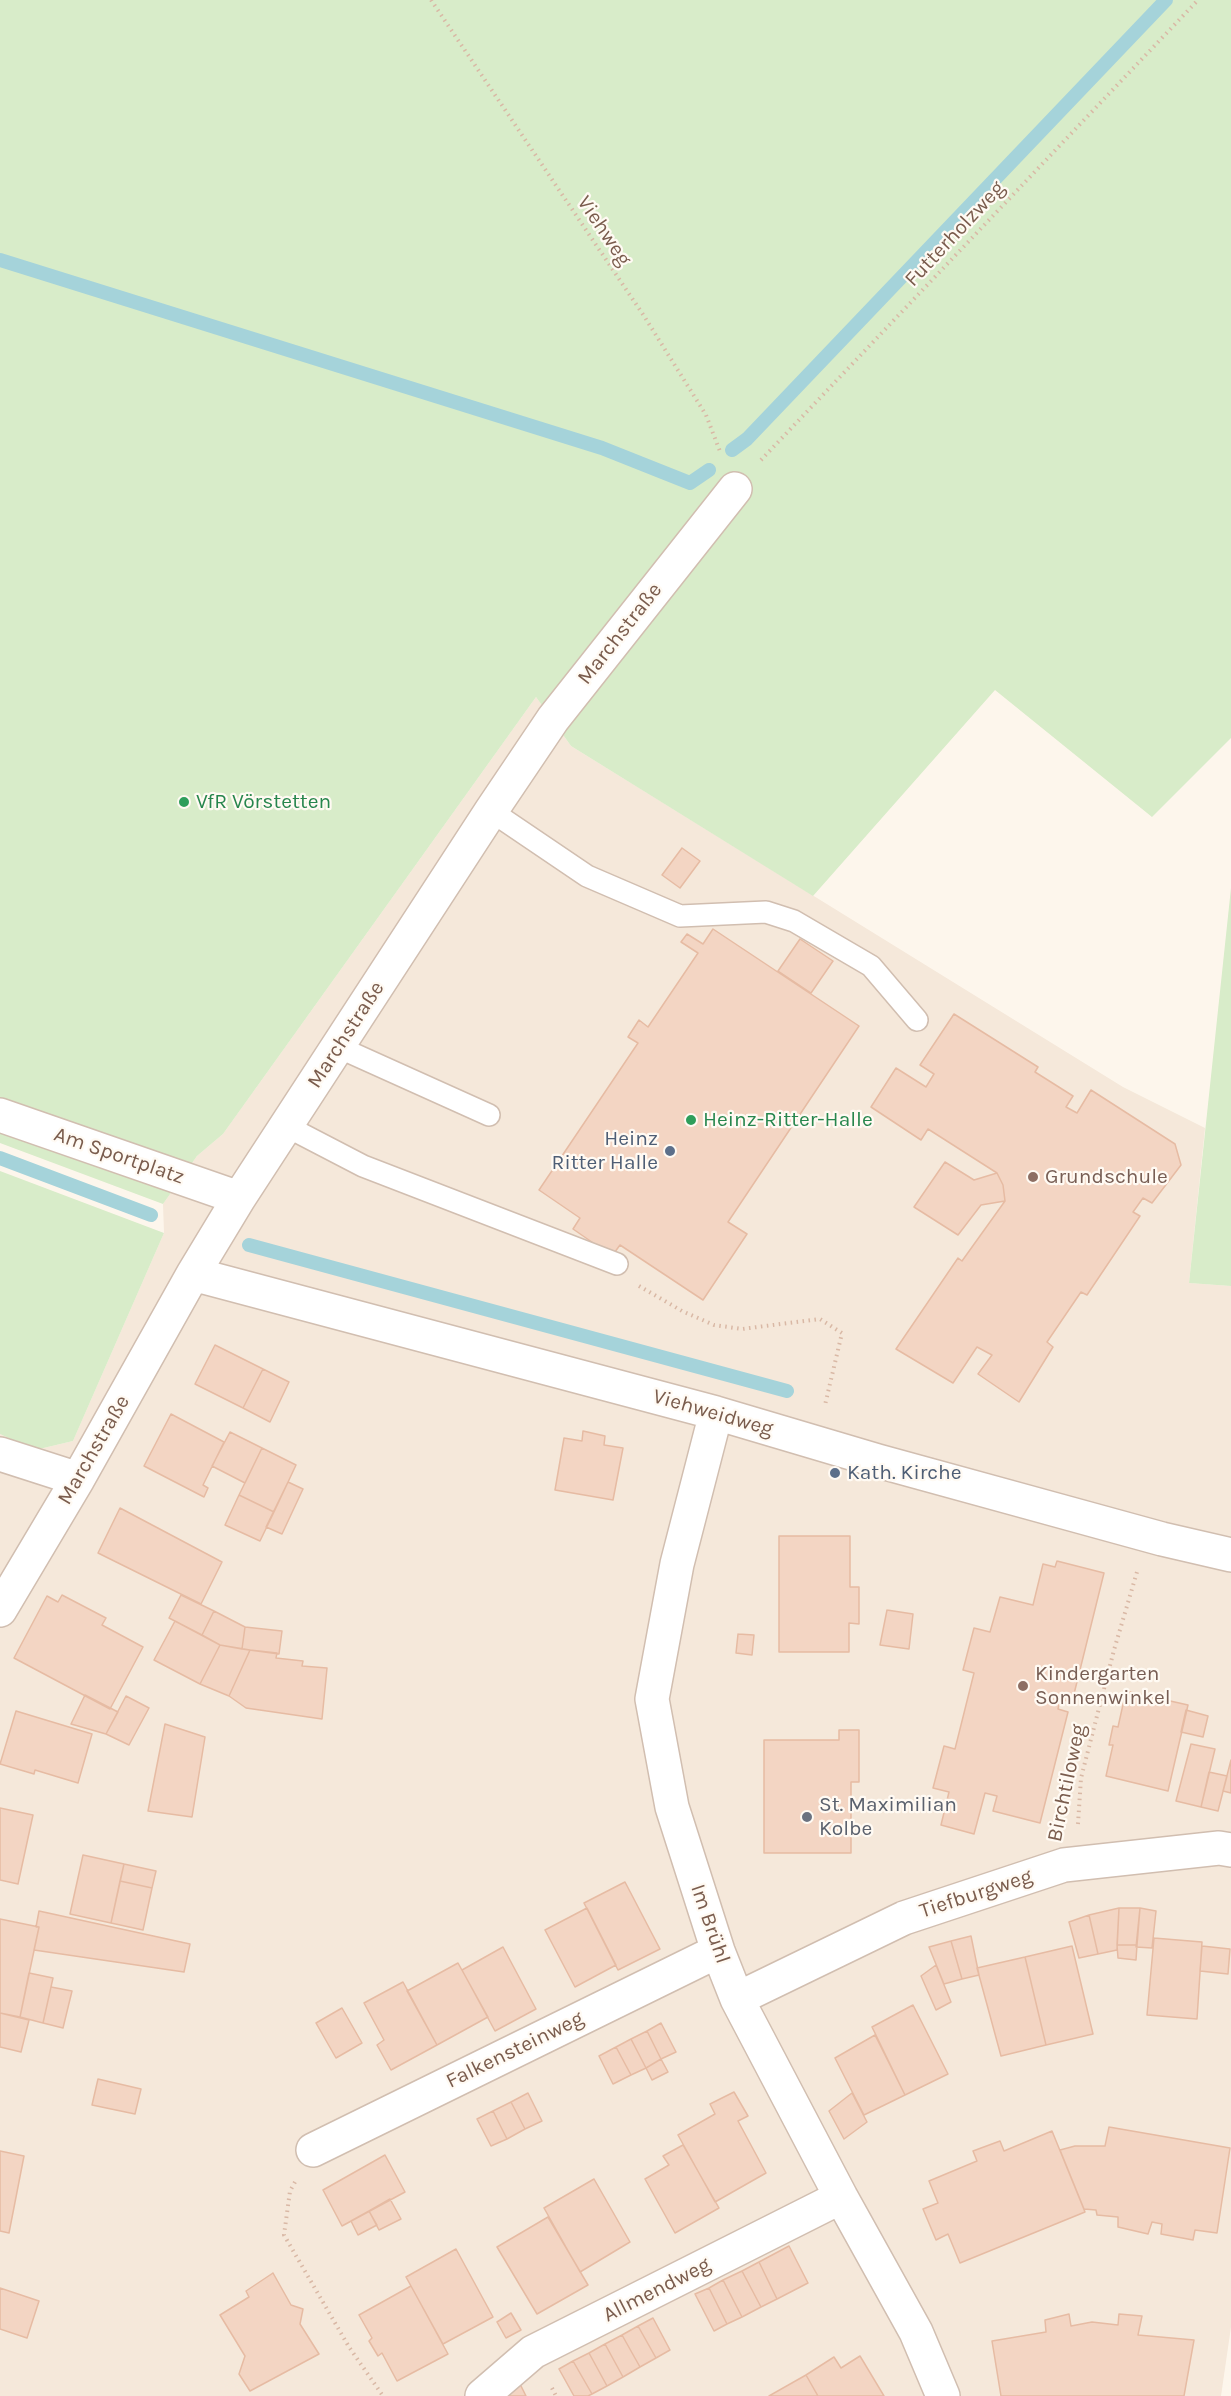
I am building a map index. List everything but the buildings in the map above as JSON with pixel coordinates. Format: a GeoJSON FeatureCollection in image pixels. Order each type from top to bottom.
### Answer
{"type":"FeatureCollection","features":[{"type":"Feature","properties":{"kind":"street","name":"Marchstraße"},"geometry":{"type":"LineString","coordinates":[[0,1610],[239,1198],[491,811],[553,719],[735,489]]}},
{"type":"Feature","properties":{"kind":"street","name":"Am Sportplatz"},"geometry":{"type":"LineString","coordinates":[[0,1115],[239,1198]]}},
{"type":"Feature","properties":{"kind":"street","name":"Viehweidweg"},"geometry":{"type":"LineString","coordinates":[[193,1274],[716,1413],[856,1455],[1231,1555]]}},
{"type":"Feature","properties":{"kind":"street","name":"Im Brühl"},"geometry":{"type":"LineString","coordinates":[[716,1413],[677,1564],[652,1699],[672,1807],[718,1951],[737,1999],[841,2197],[916,2332],[943,2396]]}},
{"type":"Feature","properties":{"kind":"street"},"geometry":{"type":"LineString","coordinates":[[0,1454],[78,1479]]}},
{"type":"Feature","properties":{"kind":"street","name":"Tiefburgweg"},"geometry":{"type":"LineString","coordinates":[[737,1999],[904,1918],[1064,1865],[1219,1848],[1231,1850]]}},
{"type":"Feature","properties":{"kind":"street","name":"Falkensteinweg"},"geometry":{"type":"LineString","coordinates":[[313,2150],[718,1951]]}},
{"type":"Feature","properties":{"kind":"street","name":"Allmendweg"},"geometry":{"type":"LineString","coordinates":[[482,2396],[533,2352],[841,2197]]}},
{"type":"Feature","properties":{"kind":"lane"},"geometry":{"type":"LineString","coordinates":[[491,811],[587,876],[680,916],[766,912],[794,921],[871,966],[917,1020]]}},
{"type":"Feature","properties":{"kind":"lane"},"geometry":{"type":"LineString","coordinates":[[338,1047],[489,1115]]}},
{"type":"Feature","properties":{"kind":"lane"},"geometry":{"type":"LineString","coordinates":[[286,1126],[363,1166],[617,1264]]}},
{"type":"Feature","properties":{"kind":"path","name":"Viehweg"},"geometry":{"type":"LineString","coordinates":[[431,0],[644,316],[706,415],[735,489]]}},
{"type":"Feature","properties":{"kind":"path","name":"Futterholzweg"},"geometry":{"type":"LineString","coordinates":[[735,489],[1197,0]]}},
{"type":"Feature","properties":{"kind":"path"},"geometry":{"type":"LineString","coordinates":[[617,1264],[637,1284],[682,1311],[714,1325],[742,1329],[820,1318],[842,1333],[833,1365]]}},
{"type":"Feature","properties":{"kind":"path","name":"Birchtiloweg"},"geometry":{"type":"LineString","coordinates":[[1064,1865],[1078,1827],[1081,1778],[1114,1650],[1148,1534]]}},
{"type":"Feature","properties":{"kind":"path"},"geometry":{"type":"LineString","coordinates":[[313,2150],[290,2191],[284,2235],[349,2347],[383,2396]]}},
{"type":"Feature","properties":{"kind":"shaded area"},"geometry":{"type":"Polygon","coordinates":[[[536,697],[571,746],[1123,1087],[1205,1128],[1189,1283],[1231,1286],[1231,2327],[1221,2396],[0,2396],[0,1434],[35,1450],[73,1441],[164,1233],[163,1204],[197,1156],[223,1134],[536,697]]]}},
{"type":"Feature","properties":{"kind":"green space"},"geometry":{"type":"Polygon","coordinates":[[[0,0],[1231,0],[1231,738],[1152,817],[995,690],[813,896],[571,746],[536,697],[223,1134],[197,1156],[163,1204],[0,1143],[0,0]]]}},
{"type":"Feature","properties":{"kind":"green space"},"geometry":{"type":"Polygon","coordinates":[[[1231,888],[1231,1286],[1189,1283],[1231,888]]]}},
{"type":"Feature","properties":{"kind":"green space"},"geometry":{"type":"Polygon","coordinates":[[[0,1171],[164,1233],[73,1441],[35,1450],[0,1434],[0,1171]]]}},
{"type":"Feature","properties":{"kind":"waterway"},"geometry":{"type":"LineString","coordinates":[[732,450],[747,439],[1166,0]]}},
{"type":"Feature","properties":{"kind":"waterway"},"geometry":{"type":"LineString","coordinates":[[0,260],[602,448],[690,483],[709,470]]}},
{"type":"Feature","properties":{"kind":"waterway"},"geometry":{"type":"LineString","coordinates":[[0,1158],[151,1215]]}},
{"type":"Feature","properties":{"kind":"waterway"},"geometry":{"type":"LineString","coordinates":[[249,1245],[787,1391]]}},
{"type":"Feature","properties":{"kind":"place","name":"VfR Vörstetten"},"geometry":{"type":"Point","coordinates":[184,802]}},
{"type":"Feature","properties":{"kind":"place","name":"Heinz-Ritter-Halle"},"geometry":{"type":"Point","coordinates":[691,1120]}},
{"type":"Feature","properties":{"kind":"place","name":"Heinz Ritter Halle"},"geometry":{"type":"Point","coordinates":[670,1151]}},
{"type":"Feature","properties":{"kind":"place","name":"Grundschule"},"geometry":{"type":"Point","coordinates":[1033,1177]}},
{"type":"Feature","properties":{"kind":"place","name":"Kath. Kirche"},"geometry":{"type":"Point","coordinates":[835,1473]}},
{"type":"Feature","properties":{"kind":"place","name":"Kindergarten Sonnenwinkel"},"geometry":{"type":"Point","coordinates":[1023,1686]}},
{"type":"Feature","properties":{"kind":"place","name":"St. Maximilian Kolbe"},"geometry":{"type":"Point","coordinates":[807,1817]}}]}
